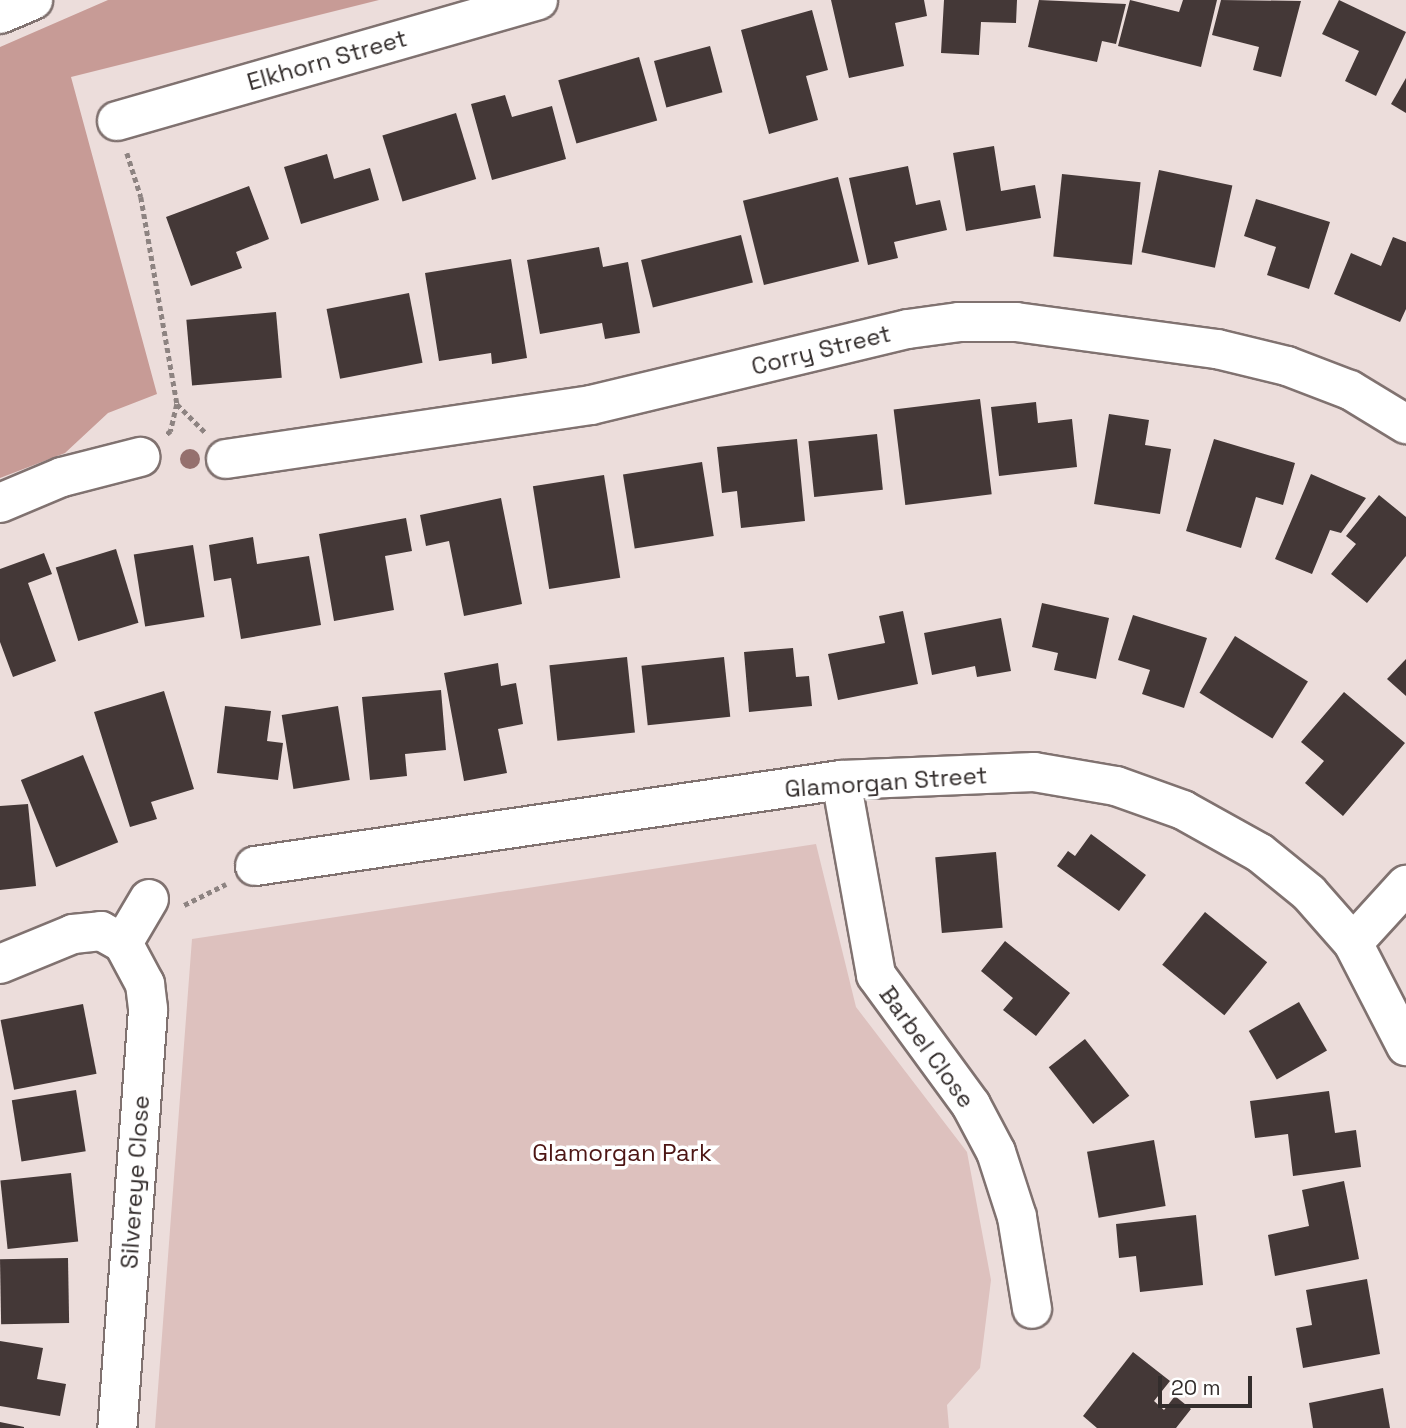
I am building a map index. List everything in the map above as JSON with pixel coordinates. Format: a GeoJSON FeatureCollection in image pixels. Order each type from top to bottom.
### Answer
{"type":"FeatureCollection","features":[{"type":"Feature","properties":{"kind":"street"},"geometry":{"type":"LineString","coordinates":[[0,14],[33,0]]}},
{"type":"Feature","properties":{"kind":"street","name":"Elkhorn Street"},"geometry":{"type":"LineString","coordinates":[[117,121],[538,0]]}},
{"type":"Feature","properties":{"kind":"street","name":"Corry Street"},"geometry":{"type":"LineString","coordinates":[[226,459],[591,405],[908,329],[959,321],[1016,322],[1217,349],[1287,366],[1350,390],[1406,424]]}},
{"type":"Feature","properties":{"kind":"street"},"geometry":{"type":"LineString","coordinates":[[0,503],[62,477],[141,457]]}},
{"type":"Feature","properties":{"kind":"street","name":"Glamorgan Street"},"geometry":{"type":"LineString","coordinates":[[255,866],[841,780],[1034,772],[1116,786],[1183,810],[1260,853],[1309,893],[1353,943],[1406,1046]]}},
{"type":"Feature","properties":{"kind":"street","name":"Barbel Close"},"geometry":{"type":"LineString","coordinates":[[841,780],[876,975],[971,1105],[996,1152],[1017,1217],[1032,1309]]}},
{"type":"Feature","properties":{"kind":"street"},"geometry":{"type":"LineString","coordinates":[[1353,943],[1406,885]]}},
{"type":"Feature","properties":{"kind":"street"},"geometry":{"type":"LineString","coordinates":[[0,964],[73,934],[101,931],[123,943],[149,899]]}},
{"type":"Feature","properties":{"kind":"street","name":"Silvereye Close"},"geometry":{"type":"LineString","coordinates":[[117,1428],[148,1010],[145,984],[123,943]]}},
{"type":"Feature","properties":{"kind":"path"},"geometry":{"type":"LineString","coordinates":[[117,121],[141,197],[177,404],[171,430],[141,457]]}},
{"type":"Feature","properties":{"kind":"path"},"geometry":{"type":"LineString","coordinates":[[149,899],[174,907],[184,904],[255,866]]}},
{"type":"Feature","properties":{"kind":"green space","name":"Glamorgan Park"},"geometry":{"type":"Polygon","coordinates":[[[816,844],[856,1007],[967,1152],[991,1280],[980,1368],[947,1405],[949,1428],[155,1428],[192,939],[816,844]]]}},
{"type":"Feature","properties":{"kind":"shaded area"},"geometry":{"type":"Polygon","coordinates":[[[108,0],[379,0],[71,77],[157,394],[108,413],[65,453],[0,478],[0,47],[108,0]]]}},
{"type":"Feature","properties":{"kind":"building"},"geometry":{"type":"Polygon","coordinates":[[[831,0],[924,0],[927,16],[895,23],[904,66],[849,78],[831,0]]]}},
{"type":"Feature","properties":{"kind":"building"},"geometry":{"type":"Polygon","coordinates":[[[944,0],[1017,0],[1016,23],[981,22],[979,55],[941,53],[944,0]]]}},
{"type":"Feature","properties":{"kind":"building"},"geometry":{"type":"Polygon","coordinates":[[[1039,0],[1126,4],[1116,44],[1102,41],[1097,62],[1028,47],[1039,0]]]}},
{"type":"Feature","properties":{"kind":"building"},"geometry":{"type":"Polygon","coordinates":[[[1130,0],[1179,12],[1183,0],[1217,0],[1201,67],[1118,46],[1130,0]]]}},
{"type":"Feature","properties":{"kind":"building"},"geometry":{"type":"Polygon","coordinates":[[[1221,0],[1301,1],[1281,77],[1253,70],[1259,47],[1212,35],[1221,0]]]}},
{"type":"Feature","properties":{"kind":"building"},"geometry":{"type":"Polygon","coordinates":[[[1339,0],[1406,32],[1376,96],[1345,81],[1359,51],[1322,34],[1339,0]]]}},
{"type":"Feature","properties":{"kind":"building"},"geometry":{"type":"Polygon","coordinates":[[[812,10],[828,70],[806,76],[818,120],[769,134],[741,30],[812,10]]]}},
{"type":"Feature","properties":{"kind":"building"},"geometry":{"type":"Polygon","coordinates":[[[710,46],[722,92],[666,107],[654,61],[710,46]]]}},
{"type":"Feature","properties":{"kind":"building"},"geometry":{"type":"Polygon","coordinates":[[[639,57],[657,120],[576,144],[558,80],[639,57]]]}},
{"type":"Feature","properties":{"kind":"building"},"geometry":{"type":"Polygon","coordinates":[[[1406,78],[1406,113],[1391,104],[1406,78]]]}},
{"type":"Feature","properties":{"kind":"building"},"geometry":{"type":"Polygon","coordinates":[[[505,95],[512,117],[552,106],[566,159],[492,180],[471,104],[505,95]]]}},
{"type":"Feature","properties":{"kind":"building"},"geometry":{"type":"Polygon","coordinates":[[[456,113],[476,179],[403,201],[382,136],[456,113]]]}},
{"type":"Feature","properties":{"kind":"building"},"geometry":{"type":"Polygon","coordinates":[[[994,146],[1001,191],[1035,185],[1041,218],[966,231],[953,153],[994,146]]]}},
{"type":"Feature","properties":{"kind":"building"},"geometry":{"type":"Polygon","coordinates":[[[327,154],[334,179],[370,168],[379,200],[301,224],[284,167],[327,154]]]}},
{"type":"Feature","properties":{"kind":"building"},"geometry":{"type":"Polygon","coordinates":[[[908,166],[916,205],[940,200],[947,230],[894,242],[898,258],[868,265],[849,178],[908,166]]]}},
{"type":"Feature","properties":{"kind":"building"},"geometry":{"type":"Polygon","coordinates":[[[1159,170],[1232,186],[1215,268],[1142,252],[1159,170]]]}},
{"type":"Feature","properties":{"kind":"building"},"geometry":{"type":"Polygon","coordinates":[[[1062,174],[1141,182],[1132,265],[1053,257],[1062,174]]]}},
{"type":"Feature","properties":{"kind":"building"},"geometry":{"type":"Polygon","coordinates":[[[838,177],[859,261],[764,285],[743,201],[838,177]]]}},
{"type":"Feature","properties":{"kind":"building"},"geometry":{"type":"Polygon","coordinates":[[[249,186],[269,239],[236,252],[242,268],[191,286],[166,217],[249,186]]]}},
{"type":"Feature","properties":{"kind":"building"},"geometry":{"type":"Polygon","coordinates":[[[1256,199],[1330,222],[1309,289],[1267,275],[1276,247],[1244,236],[1256,199]]]}},
{"type":"Feature","properties":{"kind":"building"},"geometry":{"type":"Polygon","coordinates":[[[741,235],[753,283],[653,307],[641,260],[741,235]]]}},
{"type":"Feature","properties":{"kind":"building"},"geometry":{"type":"Polygon","coordinates":[[[1393,237],[1406,242],[1406,309],[1400,322],[1334,294],[1351,253],[1381,266],[1393,237]]]}},
{"type":"Feature","properties":{"kind":"building"},"geometry":{"type":"Polygon","coordinates":[[[599,247],[603,267],[628,262],[640,333],[605,339],[602,323],[540,334],[527,260],[599,247]]]}},
{"type":"Feature","properties":{"kind":"building"},"geometry":{"type":"Polygon","coordinates":[[[511,259],[527,358],[492,364],[491,353],[439,361],[425,273],[511,259]]]}},
{"type":"Feature","properties":{"kind":"building"},"geometry":{"type":"Polygon","coordinates":[[[409,293],[423,363],[340,379],[327,309],[409,293]]]}},
{"type":"Feature","properties":{"kind":"building"},"geometry":{"type":"Polygon","coordinates":[[[276,312],[282,378],[192,386],[186,320],[276,312]]]}},
{"type":"Feature","properties":{"kind":"building"},"geometry":{"type":"Polygon","coordinates":[[[980,399],[992,494],[905,505],[894,410],[980,399]]]}},
{"type":"Feature","properties":{"kind":"building"},"geometry":{"type":"Polygon","coordinates":[[[1036,402],[1038,423],[1072,419],[1077,467],[999,476],[991,407],[1036,402]]]}},
{"type":"Feature","properties":{"kind":"building"},"geometry":{"type":"Polygon","coordinates":[[[1109,414],[1149,420],[1145,445],[1171,449],[1160,514],[1094,504],[1109,414]]]}},
{"type":"Feature","properties":{"kind":"building"},"geometry":{"type":"Polygon","coordinates":[[[877,434],[883,490],[814,497],[808,441],[877,434]]]}},
{"type":"Feature","properties":{"kind":"building"},"geometry":{"type":"Polygon","coordinates":[[[797,439],[805,521],[741,528],[737,491],[722,493],[717,447],[797,439]]]}},
{"type":"Feature","properties":{"kind":"building"},"geometry":{"type":"Polygon","coordinates":[[[1214,439],[1295,463],[1283,505],[1256,497],[1241,548],[1186,531],[1214,439]]]}},
{"type":"Feature","properties":{"kind":"building"},"geometry":{"type":"Polygon","coordinates":[[[702,462],[714,536],[635,549],[623,475],[702,462]]]}},
{"type":"Feature","properties":{"kind":"building"},"geometry":{"type":"Polygon","coordinates":[[[1311,474],[1366,498],[1341,533],[1330,530],[1312,574],[1275,559],[1311,474]]]}},
{"type":"Feature","properties":{"kind":"building"},"geometry":{"type":"Polygon","coordinates":[[[604,475],[620,578],[549,589],[533,486],[604,475]]]}},
{"type":"Feature","properties":{"kind":"building"},"geometry":{"type":"Polygon","coordinates":[[[1379,495],[1406,517],[1406,556],[1367,603],[1331,574],[1356,544],[1346,536],[1379,495]]]}},
{"type":"Feature","properties":{"kind":"building"},"geometry":{"type":"Polygon","coordinates":[[[501,498],[522,604],[464,616],[449,541],[426,546],[420,515],[501,498]]]}},
{"type":"Feature","properties":{"kind":"building"},"geometry":{"type":"Polygon","coordinates":[[[406,518],[412,551],[385,556],[394,610],[334,621],[319,534],[406,518]]]}},
{"type":"Feature","properties":{"kind":"building"},"geometry":{"type":"Polygon","coordinates":[[[253,537],[257,564],[309,556],[321,625],[241,639],[231,578],[214,581],[209,545],[253,537]]]}},
{"type":"Feature","properties":{"kind":"building"},"geometry":{"type":"Polygon","coordinates":[[[193,545],[204,617],[145,626],[134,554],[193,545]]]}},
{"type":"Feature","properties":{"kind":"building"},"geometry":{"type":"Polygon","coordinates":[[[116,549],[139,623],[78,641],[56,567],[116,549]]]}},
{"type":"Feature","properties":{"kind":"building"},"geometry":{"type":"Polygon","coordinates":[[[44,553],[52,574],[28,583],[56,661],[13,677],[0,642],[0,569],[44,553]]]}},
{"type":"Feature","properties":{"kind":"building"},"geometry":{"type":"Polygon","coordinates":[[[1042,603],[1109,618],[1096,679],[1054,670],[1058,653],[1032,647],[1042,603]]]}},
{"type":"Feature","properties":{"kind":"building"},"geometry":{"type":"Polygon","coordinates":[[[903,611],[918,684],[838,700],[828,654],[885,643],[879,616],[903,611]]]}},
{"type":"Feature","properties":{"kind":"building"},"geometry":{"type":"Polygon","coordinates":[[[1133,615],[1207,638],[1184,708],[1142,694],[1150,670],[1118,660],[1133,615]]]}},
{"type":"Feature","properties":{"kind":"building"},"geometry":{"type":"Polygon","coordinates":[[[1001,618],[1011,671],[977,677],[975,666],[932,675],[924,633],[1001,618]]]}},
{"type":"Feature","properties":{"kind":"building"},"geometry":{"type":"Polygon","coordinates":[[[1235,636],[1308,682],[1272,738],[1199,693],[1235,636]]]}},
{"type":"Feature","properties":{"kind":"building"},"geometry":{"type":"Polygon","coordinates":[[[793,648],[796,677],[809,676],[812,706],[749,712],[744,652],[793,648]]]}},
{"type":"Feature","properties":{"kind":"building"},"geometry":{"type":"Polygon","coordinates":[[[627,657],[635,733],[557,741],[549,665],[627,657]]]}},
{"type":"Feature","properties":{"kind":"building"},"geometry":{"type":"Polygon","coordinates":[[[724,657],[730,717],[648,725],[641,666],[724,657]]]}},
{"type":"Feature","properties":{"kind":"building"},"geometry":{"type":"Polygon","coordinates":[[[1406,659],[1406,696],[1387,679],[1406,659]]]}},
{"type":"Feature","properties":{"kind":"building"},"geometry":{"type":"Polygon","coordinates":[[[498,663],[501,686],[516,683],[523,724],[498,729],[507,773],[464,781],[444,673],[498,663]]]}},
{"type":"Feature","properties":{"kind":"building"},"geometry":{"type":"Polygon","coordinates":[[[441,690],[446,750],[405,754],[407,776],[370,780],[362,697],[441,690]]]}},
{"type":"Feature","properties":{"kind":"building"},"geometry":{"type":"Polygon","coordinates":[[[164,691],[194,789],[151,802],[157,819],[130,827],[94,712],[164,691]]]}},
{"type":"Feature","properties":{"kind":"building"},"geometry":{"type":"Polygon","coordinates":[[[1344,692],[1405,743],[1343,816],[1305,783],[1324,761],[1301,742],[1344,692]]]}},
{"type":"Feature","properties":{"kind":"building"},"geometry":{"type":"Polygon","coordinates":[[[225,706],[271,711],[267,741],[283,743],[278,780],[217,773],[225,706]]]}},
{"type":"Feature","properties":{"kind":"building"},"geometry":{"type":"Polygon","coordinates":[[[338,706],[350,780],[293,789],[282,715],[338,706]]]}},
{"type":"Feature","properties":{"kind":"building"},"geometry":{"type":"Polygon","coordinates":[[[83,755],[118,842],[56,867],[21,780],[83,755]]]}},
{"type":"Feature","properties":{"kind":"building"},"geometry":{"type":"Polygon","coordinates":[[[28,804],[36,886],[0,890],[0,806],[28,804]]]}},
{"type":"Feature","properties":{"kind":"building"},"geometry":{"type":"Polygon","coordinates":[[[1091,834],[1146,875],[1119,911],[1057,866],[1068,851],[1075,856],[1091,834]]]}},
{"type":"Feature","properties":{"kind":"building"},"geometry":{"type":"Polygon","coordinates":[[[996,852],[1003,928],[942,933],[935,857],[996,852]]]}},
{"type":"Feature","properties":{"kind":"building"},"geometry":{"type":"Polygon","coordinates":[[[1205,912],[1267,962],[1224,1015],[1162,965],[1205,912]]]}},
{"type":"Feature","properties":{"kind":"building"},"geometry":{"type":"Polygon","coordinates":[[[1005,941],[1070,993],[1036,1036],[1003,1010],[1013,998],[981,971],[1005,941]]]}},
{"type":"Feature","properties":{"kind":"building"},"geometry":{"type":"Polygon","coordinates":[[[1299,1002],[1327,1050],[1277,1079],[1249,1031],[1299,1002]]]}},
{"type":"Feature","properties":{"kind":"building"},"geometry":{"type":"Polygon","coordinates":[[[83,1004],[97,1074],[14,1090],[1,1020],[83,1004]]]}},
{"type":"Feature","properties":{"kind":"building"},"geometry":{"type":"Polygon","coordinates":[[[1085,1039],[1129,1096],[1093,1124],[1049,1067],[1085,1039]]]}},
{"type":"Feature","properties":{"kind":"building"},"geometry":{"type":"Polygon","coordinates":[[[76,1090],[86,1151],[21,1161],[12,1100],[76,1090]]]}},
{"type":"Feature","properties":{"kind":"building"},"geometry":{"type":"Polygon","coordinates":[[[1329,1091],[1335,1133],[1356,1130],[1361,1167],[1293,1176],[1288,1134],[1255,1138],[1250,1101],[1329,1091]]]}},
{"type":"Feature","properties":{"kind":"building"},"geometry":{"type":"Polygon","coordinates":[[[1154,1140],[1166,1206],[1099,1218],[1087,1152],[1154,1140]]]}},
{"type":"Feature","properties":{"kind":"building"},"geometry":{"type":"Polygon","coordinates":[[[71,1173],[78,1242],[8,1249],[0,1180],[71,1173]]]}},
{"type":"Feature","properties":{"kind":"building"},"geometry":{"type":"Polygon","coordinates":[[[1344,1181],[1359,1259],[1275,1276],[1268,1235],[1309,1226],[1302,1190],[1344,1181]]]}},
{"type":"Feature","properties":{"kind":"building"},"geometry":{"type":"Polygon","coordinates":[[[1196,1215],[1203,1285],[1140,1292],[1136,1256],[1119,1258],[1116,1224],[1196,1215]]]}},
{"type":"Feature","properties":{"kind":"building"},"geometry":{"type":"Polygon","coordinates":[[[68,1258],[69,1323],[1,1324],[0,1259],[68,1258]]]}},
{"type":"Feature","properties":{"kind":"building"},"geometry":{"type":"Polygon","coordinates":[[[1367,1279],[1380,1354],[1303,1368],[1296,1328],[1312,1325],[1306,1290],[1367,1279]]]}},
{"type":"Feature","properties":{"kind":"building"},"geometry":{"type":"Polygon","coordinates":[[[0,1341],[43,1348],[37,1379],[66,1384],[60,1416],[0,1406],[0,1341]]]}},
{"type":"Feature","properties":{"kind":"building"},"geometry":{"type":"Polygon","coordinates":[[[1133,1352],[1170,1381],[1154,1401],[1164,1410],[1175,1396],[1191,1409],[1176,1428],[1097,1428],[1083,1416],[1133,1352]]]}},
{"type":"Feature","properties":{"kind":"building"},"geometry":{"type":"Polygon","coordinates":[[[1383,1388],[1390,1428],[1313,1428],[1309,1403],[1383,1388]]]}},
{"type":"Feature","properties":{"kind":"building"},"geometry":{"type":"Polygon","coordinates":[[[0,1422],[24,1427],[24,1428],[0,1428],[0,1422]]]}}]}
